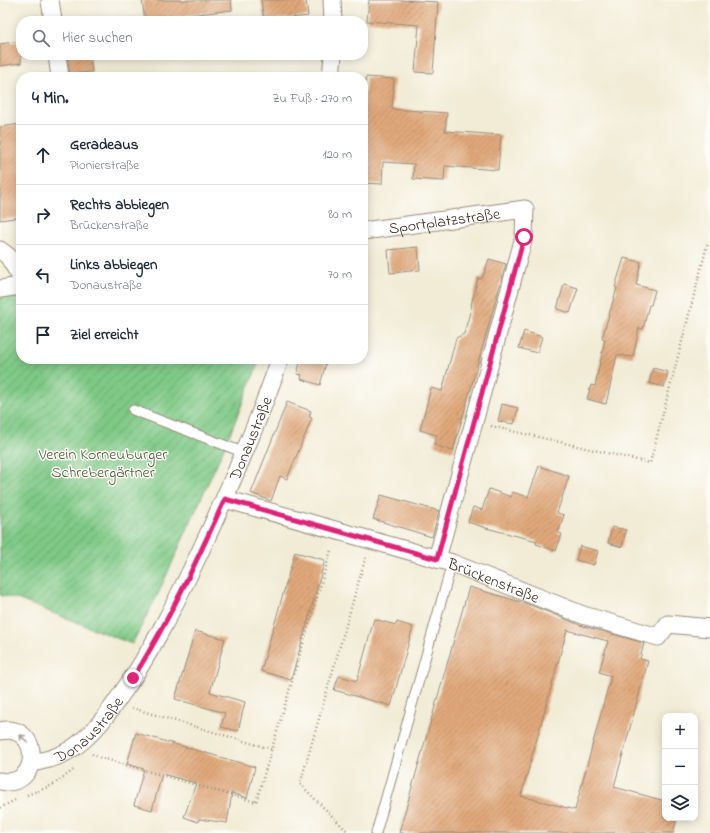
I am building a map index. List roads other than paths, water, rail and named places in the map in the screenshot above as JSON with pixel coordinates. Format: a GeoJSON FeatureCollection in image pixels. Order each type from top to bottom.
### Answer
{"type":"FeatureCollection","features":[{"type":"Feature","properties":{"kind":"street"},"geometry":{"type":"LineString","coordinates":[[50,0],[52,16]]}},
{"type":"Feature","properties":{"kind":"street"},"geometry":{"type":"LineString","coordinates":[[332,0],[333,16]]}},
{"type":"Feature","properties":{"kind":"street"},"geometry":{"type":"LineString","coordinates":[[58,60],[59,72]]}},
{"type":"Feature","properties":{"kind":"street"},"geometry":{"type":"LineString","coordinates":[[331,72],[332,60]]}},
{"type":"Feature","properties":{"kind":"street","name":"Sportplatzstraße"},"geometry":{"type":"LineString","coordinates":[[368,230],[525,209],[524,237],[475,422],[445,561]]}},
{"type":"Feature","properties":{"kind":"street"},"geometry":{"type":"LineString","coordinates":[[0,250],[8,256],[16,269]]}},
{"type":"Feature","properties":{"kind":"street"},"geometry":{"type":"LineString","coordinates":[[0,289],[16,287]]}},
{"type":"Feature","properties":{"kind":"street","name":"Donaustraße"},"geometry":{"type":"LineString","coordinates":[[0,781],[14,781],[22,777],[28,771],[31,763],[57,757],[74,747],[90,734],[106,716],[133,678],[164,625],[225,499],[245,454],[278,364]]}},
{"type":"Feature","properties":{"kind":"street","name":"Brückenstraße"},"geometry":{"type":"LineString","coordinates":[[225,499],[445,561],[583,615],[658,637],[668,624],[710,628]]}},
{"type":"Feature","properties":{"kind":"street"},"geometry":{"type":"LineString","coordinates":[[0,732],[9,730],[26,739],[32,750],[31,763]]}},
{"type":"Feature","properties":{"kind":"lane"},"geometry":{"type":"LineString","coordinates":[[133,410],[245,454]]}},
{"type":"Feature","properties":{"kind":"lane"},"geometry":{"type":"LineString","coordinates":[[376,833],[445,561]]}},
{"type":"Feature","properties":{"kind":"park label","name":"Verein Korneuburger Schrebergärtner"},"geometry":{"type":"Point","coordinates":[103,462]}}]}
